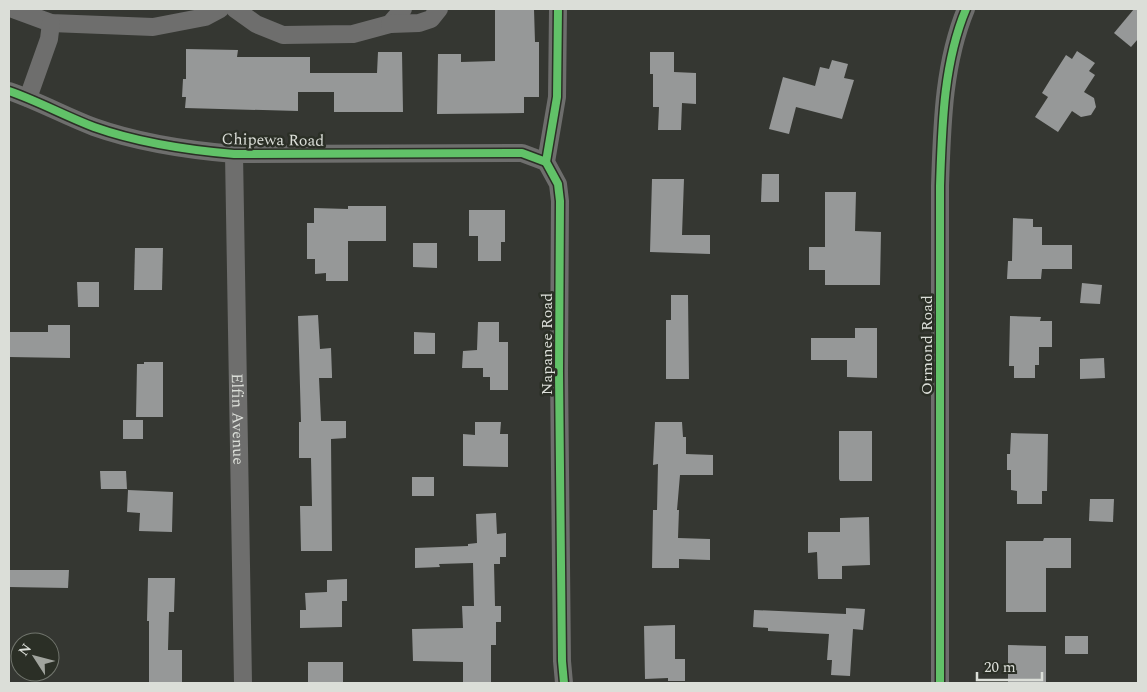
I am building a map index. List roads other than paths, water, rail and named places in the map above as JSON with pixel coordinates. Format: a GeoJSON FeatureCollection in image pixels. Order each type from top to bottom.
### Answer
{"type":"FeatureCollection","features":[{"type":"Feature","properties":{"kind":"street"},"geometry":{"type":"LineString","coordinates":[[14,9],[51,23],[153,27],[205,17],[220,9]]}},
{"type":"Feature","properties":{"kind":"street"},"geometry":{"type":"LineString","coordinates":[[235,9],[261,27],[283,35],[353,34],[390,24],[419,23],[431,19],[439,9]]}},
{"type":"Feature","properties":{"kind":"street"},"geometry":{"type":"LineString","coordinates":[[390,24],[403,9]]}},
{"type":"Feature","properties":{"kind":"street"},"geometry":{"type":"LineString","coordinates":[[546,162],[557,97],[558,9]]}},
{"type":"Feature","properties":{"kind":"street","name":"Ormond Road"},"geometry":{"type":"LineString","coordinates":[[940,683],[940,186],[942,124],[950,64],[966,9]]}},
{"type":"Feature","properties":{"kind":"street"},"geometry":{"type":"LineString","coordinates":[[28,98],[49,40],[51,23]]}},
{"type":"Feature","properties":{"kind":"street","name":"Chipewa Road"},"geometry":{"type":"LineString","coordinates":[[9,91],[94,127],[151,143],[189,150],[234,154],[522,153],[546,162]]}},
{"type":"Feature","properties":{"kind":"street","name":"Elfin Avenue"},"geometry":{"type":"LineString","coordinates":[[234,154],[243,683]]}},
{"type":"Feature","properties":{"kind":"street","name":"Napanee Road"},"geometry":{"type":"LineString","coordinates":[[546,162],[558,184],[560,202],[559,502],[564,683]]}}]}
